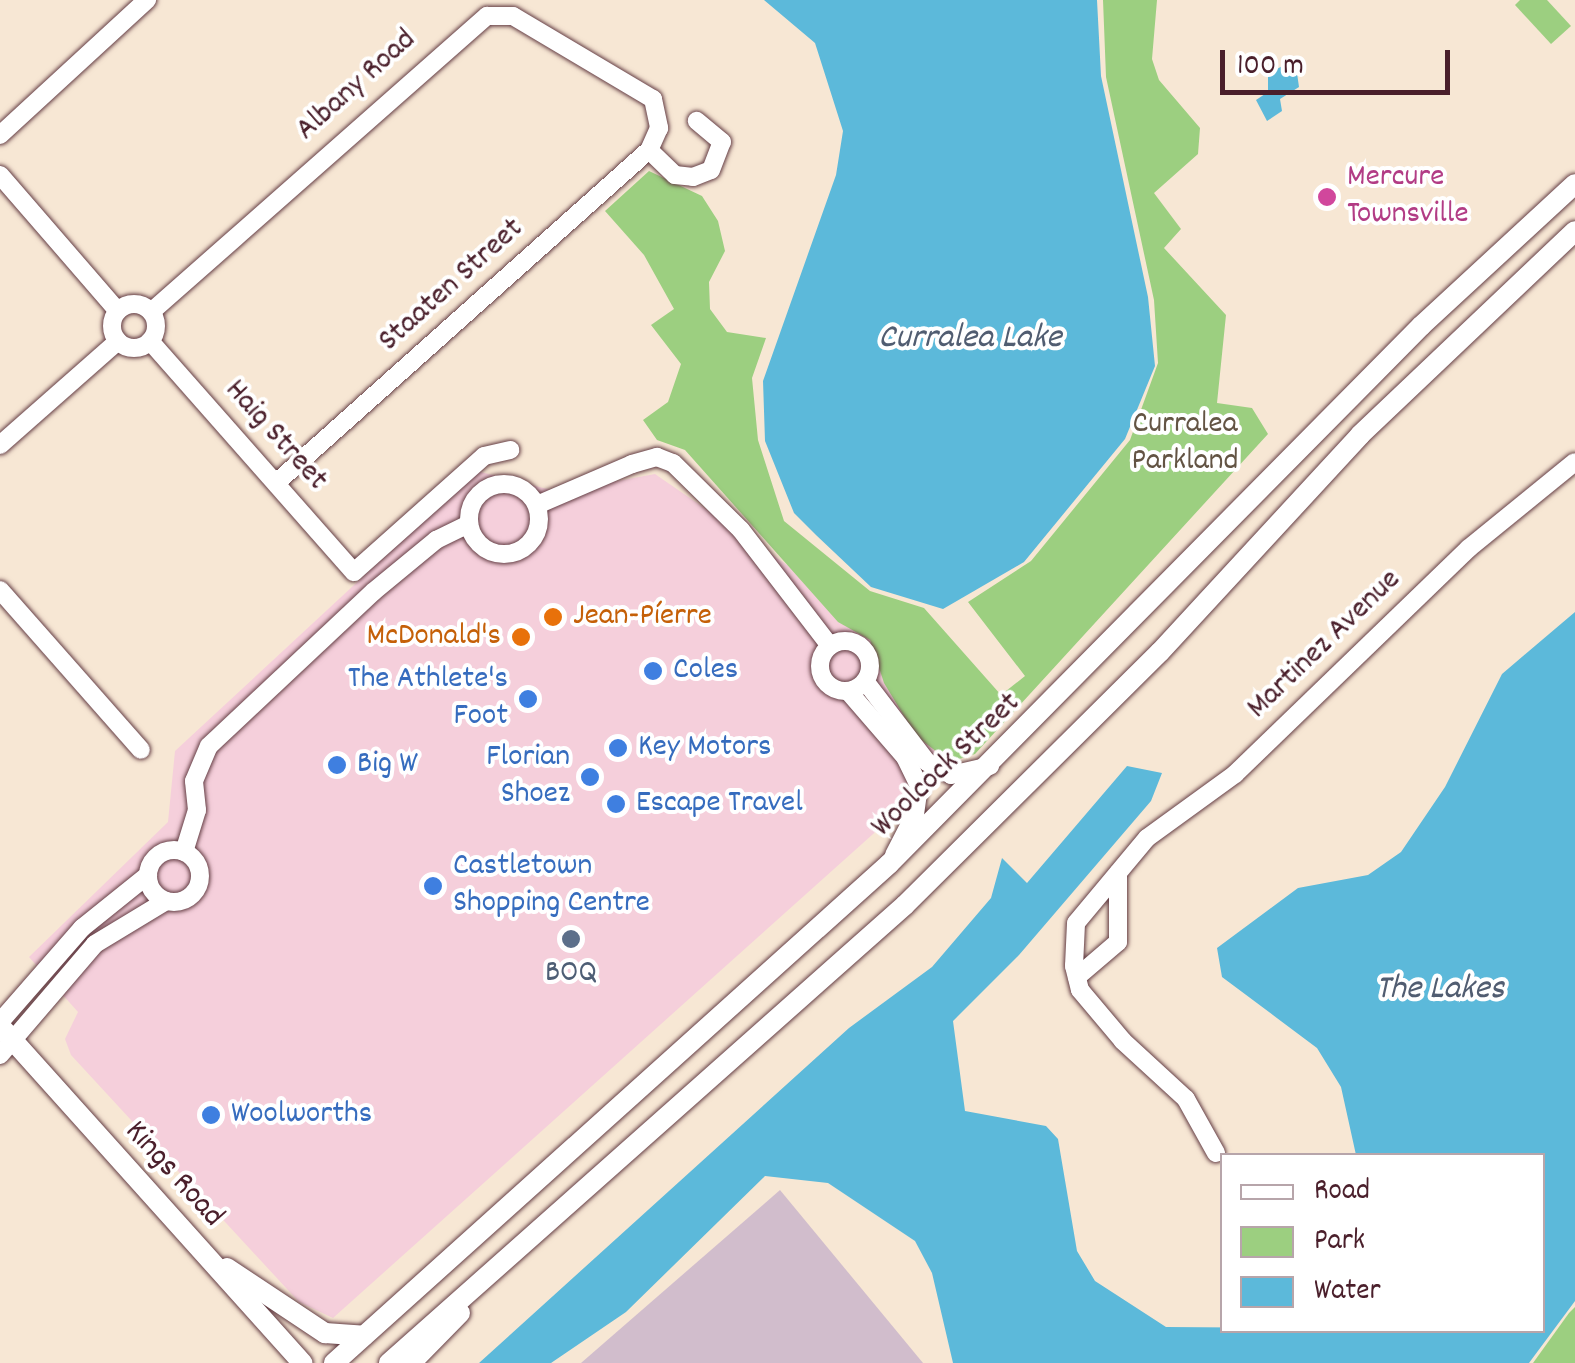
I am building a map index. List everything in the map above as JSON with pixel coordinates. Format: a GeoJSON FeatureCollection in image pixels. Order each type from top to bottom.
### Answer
{"type":"FeatureCollection","features":[{"type":"Feature","properties":{"kind":"main road","name":"Woolcock Street"},"geometry":{"type":"LineString","coordinates":[[334,1363],[889,864],[992,766],[1421,326],[1575,184]]}},
{"type":"Feature","properties":{"kind":"main road"},"geometry":{"type":"LineString","coordinates":[[389,1363],[996,817],[1160,652],[1360,434],[1575,231]]}},
{"type":"Feature","properties":{"kind":"main road","name":"Kings Road"},"geometry":{"type":"LineString","coordinates":[[3,1035],[302,1363]]}},
{"type":"Feature","properties":{"kind":"main road"},"geometry":{"type":"LineString","coordinates":[[201,1250],[312,1325],[335,1337],[364,1336]]}},
{"type":"Feature","properties":{"kind":"main road"},"geometry":{"type":"LineString","coordinates":[[411,1363],[510,1254]]}},
{"type":"Feature","properties":{"kind":"main road"},"geometry":{"type":"LineString","coordinates":[[277,1334],[277,1363]]}},
{"type":"Feature","properties":{"kind":"street"},"geometry":{"type":"LineString","coordinates":[[0,135],[147,0]]}},
{"type":"Feature","properties":{"kind":"street","name":"Albany Road"},"geometry":{"type":"LineString","coordinates":[[151,312],[487,16],[512,16],[644,88],[653,98],[659,128]]}},
{"type":"Feature","properties":{"kind":"street"},"geometry":{"type":"LineString","coordinates":[[649,150],[674,175],[693,178],[712,170],[722,142],[696,122]]}},
{"type":"Feature","properties":{"kind":"street","name":"Staaten Street"},"geometry":{"type":"LineString","coordinates":[[276,483],[649,150],[659,128]]}},
{"type":"Feature","properties":{"kind":"street"},"geometry":{"type":"LineString","coordinates":[[0,175],[118,311]]}},
{"type":"Feature","properties":{"kind":"street"},"geometry":{"type":"LineString","coordinates":[[135,304],[151,312],[156,328],[150,342],[131,348],[118,341],[112,327],[118,311],[135,304]]}},
{"type":"Feature","properties":{"kind":"street"},"geometry":{"type":"LineString","coordinates":[[0,444],[118,341]]}},
{"type":"Feature","properties":{"kind":"street","name":"Haig Street"},"geometry":{"type":"LineString","coordinates":[[150,342],[354,572],[484,456],[510,450]]}},
{"type":"Feature","properties":{"kind":"street"},"geometry":{"type":"LineString","coordinates":[[536,505],[656,458],[690,475],[740,530],[830,646]]}},
{"type":"Feature","properties":{"kind":"street","name":"Martinez Avenue"},"geometry":{"type":"LineString","coordinates":[[1085,912],[1147,838],[1234,774],[1469,548],[1575,462]]}},
{"type":"Feature","properties":{"kind":"street"},"geometry":{"type":"LineString","coordinates":[[492,486],[520,487],[536,505],[533,538],[511,553],[479,543],[469,524],[472,504],[492,486]]}},
{"type":"Feature","properties":{"kind":"street"},"geometry":{"type":"LineString","coordinates":[[184,852],[198,810],[194,782],[208,746],[374,592],[436,540],[469,524]]}},
{"type":"Feature","properties":{"kind":"street"},"geometry":{"type":"LineString","coordinates":[[0,590],[140,750]]}},
{"type":"Feature","properties":{"kind":"street"},"geometry":{"type":"LineString","coordinates":[[830,646],[847,641],[862,648],[870,664],[866,681],[848,691]]}},
{"type":"Feature","properties":{"kind":"street"},"geometry":{"type":"LineString","coordinates":[[830,646],[820,674],[829,686],[848,691],[905,757],[919,786],[916,814],[889,864]]}},
{"type":"Feature","properties":{"kind":"street"},"geometry":{"type":"LineString","coordinates":[[866,681],[927,762],[951,775],[992,766]]}},
{"type":"Feature","properties":{"kind":"street"},"geometry":{"type":"LineString","coordinates":[[184,852],[197,864],[200,881],[191,896],[166,901],[95,944],[3,1035],[82,928],[148,875],[160,854],[184,852]]}},
{"type":"Feature","properties":{"kind":"street"},"geometry":{"type":"LineString","coordinates":[[1077,978],[1099,953],[1118,942],[1118,873]]}},
{"type":"Feature","properties":{"kind":"street"},"geometry":{"type":"LineString","coordinates":[[148,875],[166,901]]}},
{"type":"Feature","properties":{"kind":"street"},"geometry":{"type":"LineString","coordinates":[[1118,920],[1100,908],[1085,912],[1076,923],[1080,944],[1077,978],[1092,1008],[1186,1099],[1216,1153]]}},
{"type":"Feature","properties":{"kind":"street"},"geometry":{"type":"LineString","coordinates":[[1080,944],[1099,953]]}},
{"type":"Feature","properties":{"kind":"shaded area"},"geometry":{"type":"Polygon","coordinates":[[[477,471],[559,492],[655,474],[887,634],[973,734],[882,826],[333,1318],[299,1302],[71,1055],[65,1039],[78,1012],[29,957],[168,822],[175,751],[477,471]]]}},
{"type":"Feature","properties":{"kind":"shaded area"},"geometry":{"type":"Polygon","coordinates":[[[780,1190],[923,1363],[581,1363],[780,1190]]]}},
{"type":"Feature","properties":{"kind":"green space","name":"Curralea Parkland"},"geometry":{"type":"Polygon","coordinates":[[[1103,0],[1157,0],[1152,59],[1159,80],[1200,128],[1198,154],[1154,193],[1181,229],[1164,248],[1226,315],[1217,403],[1252,408],[1268,434],[975,754],[950,762],[916,736],[884,683],[870,640],[838,622],[685,450],[657,440],[643,420],[668,402],[681,364],[651,325],[674,309],[644,255],[605,211],[649,171],[702,196],[718,221],[725,251],[709,282],[710,309],[727,332],[766,338],[752,378],[758,440],[784,521],[870,591],[924,608],[1001,695],[1025,676],[968,602],[1031,561],[1130,440],[1158,363],[1154,300],[1106,77],[1103,0]]]}},
{"type":"Feature","properties":{"kind":"green space"},"geometry":{"type":"Polygon","coordinates":[[[1520,0],[1547,0],[1571,26],[1551,44],[1515,5],[1520,0]]]}},
{"type":"Feature","properties":{"kind":"green space"},"geometry":{"type":"Polygon","coordinates":[[[1575,1307],[1575,1363],[1533,1363],[1569,1313],[1575,1307]]]}},
{"type":"Feature","properties":{"kind":"water","name":"Curralea Lake"},"geometry":{"type":"Polygon","coordinates":[[[764,0],[1097,0],[1101,76],[1148,297],[1155,366],[1125,439],[1024,562],[943,609],[871,587],[794,513],[765,441],[763,381],[836,175],[843,131],[815,43],[764,0]]]}},
{"type":"Feature","properties":{"kind":"water"},"geometry":{"type":"Polygon","coordinates":[[[1284,65],[1297,73],[1299,87],[1280,99],[1282,111],[1267,121],[1256,100],[1268,92],[1268,74],[1284,65]]]}},
{"type":"Feature","properties":{"kind":"water","name":"The Lakes"},"geometry":{"type":"Polygon","coordinates":[[[1575,612],[1575,1301],[1529,1363],[953,1363],[932,1273],[915,1241],[828,1183],[765,1176],[626,1312],[551,1363],[479,1363],[849,1028],[932,967],[991,898],[1002,858],[1027,883],[1127,766],[1162,773],[1151,801],[1019,955],[953,1021],[965,1111],[1046,1126],[1058,1139],[1077,1251],[1095,1281],[1166,1327],[1220,1327],[1220,1333],[1545,1333],[1545,1153],[1356,1153],[1341,1087],[1317,1048],[1222,977],[1217,948],[1298,888],[1368,875],[1401,852],[1445,787],[1502,674],[1575,612]]]}},
{"type":"Feature","properties":{"kind":"place","name":"Mercure Townsville"},"geometry":{"type":"Point","coordinates":[1327,197]}},
{"type":"Feature","properties":{"kind":"place","name":"Jean-Píerre"},"geometry":{"type":"Point","coordinates":[553,617]}},
{"type":"Feature","properties":{"kind":"place","name":"McDonald's"},"geometry":{"type":"Point","coordinates":[521,637]}},
{"type":"Feature","properties":{"kind":"place","name":"Coles"},"geometry":{"type":"Point","coordinates":[653,671]}},
{"type":"Feature","properties":{"kind":"place","name":"The Athlete's Foot"},"geometry":{"type":"Point","coordinates":[528,699]}},
{"type":"Feature","properties":{"kind":"place","name":"Key Motors"},"geometry":{"type":"Point","coordinates":[618,748]}},
{"type":"Feature","properties":{"kind":"place","name":"Big W"},"geometry":{"type":"Point","coordinates":[337,765]}},
{"type":"Feature","properties":{"kind":"place","name":"Florian Shoez"},"geometry":{"type":"Point","coordinates":[590,777]}},
{"type":"Feature","properties":{"kind":"place","name":"Escape Travel"},"geometry":{"type":"Point","coordinates":[616,804]}},
{"type":"Feature","properties":{"kind":"place","name":"Castletown Shopping Centre"},"geometry":{"type":"Point","coordinates":[433,886]}},
{"type":"Feature","properties":{"kind":"place","name":"BOQ"},"geometry":{"type":"Point","coordinates":[571,939]}},
{"type":"Feature","properties":{"kind":"place","name":"Woolworths"},"geometry":{"type":"Point","coordinates":[211,1115]}}]}
